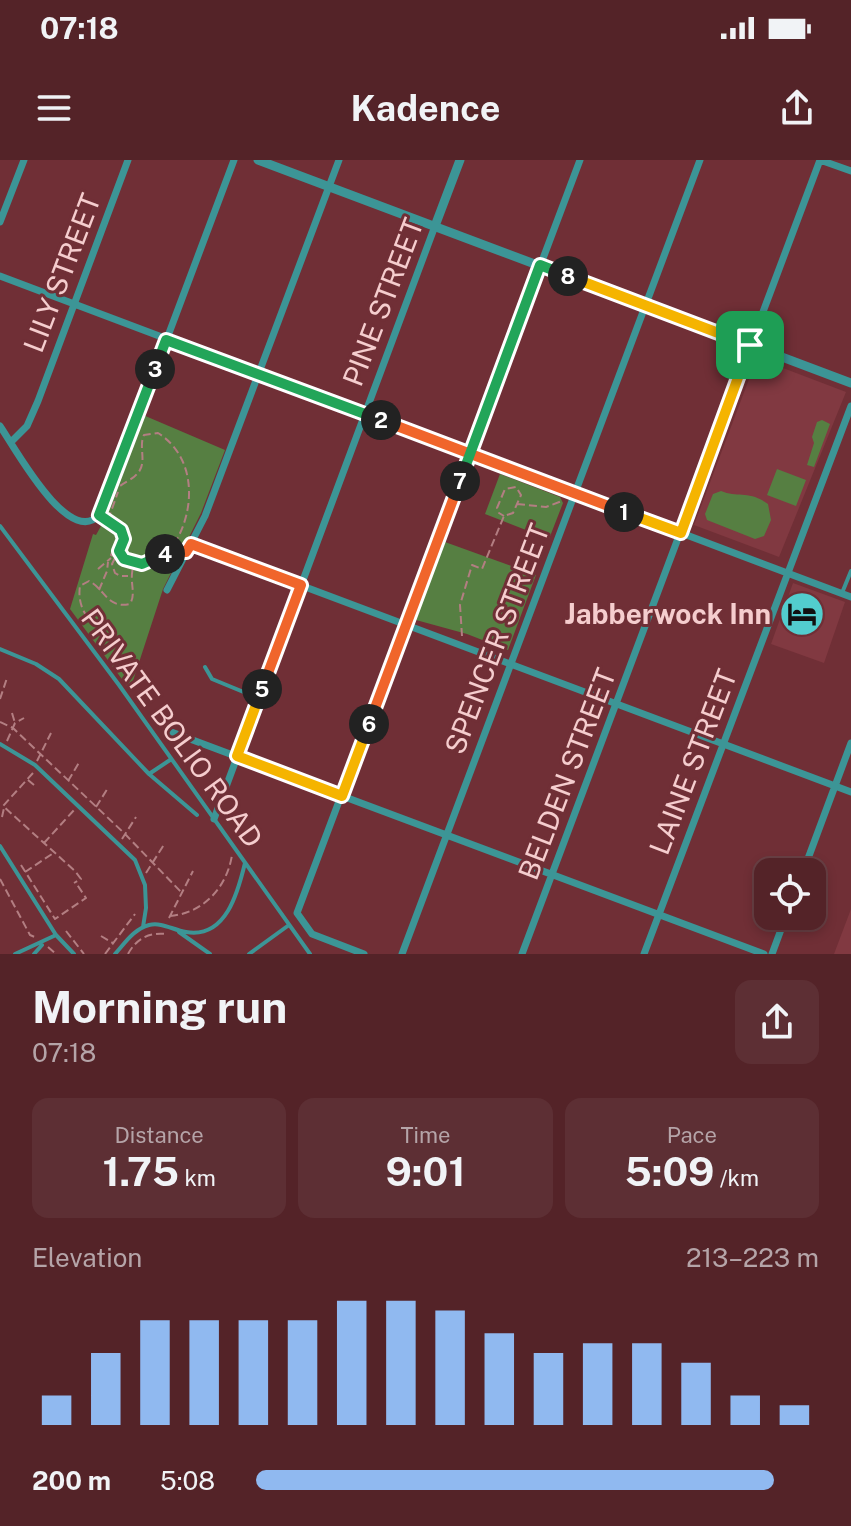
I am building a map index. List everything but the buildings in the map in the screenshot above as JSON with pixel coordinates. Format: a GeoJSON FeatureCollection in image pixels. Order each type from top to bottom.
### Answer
{"type":"FeatureCollection","features":[{"type":"Feature","properties":{"kind":"street"},"geometry":{"type":"LineString","coordinates":[[0,222],[24,160]]}},
{"type":"Feature","properties":{"kind":"street","name":"LILY STREET"},"geometry":{"type":"LineString","coordinates":[[11,442],[27,426],[38,401],[128,160]]}},
{"type":"Feature","properties":{"kind":"street"},"geometry":{"type":"LineString","coordinates":[[0,426],[57,507],[67,516],[83,523],[96,517],[234,160]]}},
{"type":"Feature","properties":{"kind":"street"},"geometry":{"type":"LineString","coordinates":[[258,160],[851,383]]}},
{"type":"Feature","properties":{"kind":"street"},"geometry":{"type":"LineString","coordinates":[[167,590],[205,516],[339,160]]}},
{"type":"Feature","properties":{"kind":"street","name":"PINE STREET"},"geometry":{"type":"LineString","coordinates":[[214,819],[460,160]]}},
{"type":"Feature","properties":{"kind":"street"},"geometry":{"type":"LineString","coordinates":[[364,954],[312,934],[297,913],[580,160]]}},
{"type":"Feature","properties":{"kind":"street","name":"SPENCER STREET"},"geometry":{"type":"LineString","coordinates":[[402,954],[700,160]]}},
{"type":"Feature","properties":{"kind":"street"},"geometry":{"type":"LineString","coordinates":[[820,160],[851,171]]}},
{"type":"Feature","properties":{"kind":"street","name":"BELDEN STREET"},"geometry":{"type":"LineString","coordinates":[[522,954],[820,160]]}},
{"type":"Feature","properties":{"kind":"street"},"geometry":{"type":"LineString","coordinates":[[0,276],[847,595]]}},
{"type":"Feature","properties":{"kind":"street","name":"LAINE STREET"},"geometry":{"type":"LineString","coordinates":[[644,954],[851,406]]}},
{"type":"Feature","properties":{"kind":"street"},"geometry":{"type":"LineString","coordinates":[[191,544],[851,792]]}},
{"type":"Feature","properties":{"kind":"street"},"geometry":{"type":"LineString","coordinates":[[166,730],[764,954]]}},
{"type":"Feature","properties":{"kind":"street"},"geometry":{"type":"LineString","coordinates":[[808,858],[851,743]]}},
{"type":"Feature","properties":{"kind":"street"},"geometry":{"type":"LineString","coordinates":[[772,954],[781,930]]}},
{"type":"Feature","properties":{"kind":"lane","name":"PRIVATE BOLIO ROAD"},"geometry":{"type":"LineString","coordinates":[[0,526],[310,954]]}},
{"type":"Feature","properties":{"kind":"lane"},"geometry":{"type":"LineString","coordinates":[[847,595],[851,571]]}},
{"type":"Feature","properties":{"kind":"lane"},"geometry":{"type":"LineString","coordinates":[[0,649],[36,664],[59,679],[149,774],[197,815]]}},
{"type":"Feature","properties":{"kind":"lane"},"geometry":{"type":"LineString","coordinates":[[205,667],[206,674],[221,685],[258,698]]}},
{"type":"Feature","properties":{"kind":"lane"},"geometry":{"type":"LineString","coordinates":[[2,745],[38,768],[128,852],[143,876],[146,908],[143,927]]}},
{"type":"Feature","properties":{"kind":"lane"},"geometry":{"type":"LineString","coordinates":[[149,774],[171,759]]}},
{"type":"Feature","properties":{"kind":"lane"},"geometry":{"type":"LineString","coordinates":[[0,846],[56,935],[74,954]]}},
{"type":"Feature","properties":{"kind":"lane"},"geometry":{"type":"LineString","coordinates":[[115,954],[143,927],[155,924],[197,932],[223,920],[233,903],[245,863]]}},
{"type":"Feature","properties":{"kind":"lane"},"geometry":{"type":"LineString","coordinates":[[249,954],[289,925]]}},
{"type":"Feature","properties":{"kind":"lane"},"geometry":{"type":"LineString","coordinates":[[173,928],[210,954]]}},
{"type":"Feature","properties":{"kind":"lane"},"geometry":{"type":"LineString","coordinates":[[15,954],[56,935]]}},
{"type":"Feature","properties":{"kind":"lane"},"geometry":{"type":"LineString","coordinates":[[34,954],[43,943]]}},
{"type":"Feature","properties":{"kind":"path"},"geometry":{"type":"LineString","coordinates":[[108,520],[120,485],[135,477],[141,469],[141,439],[149,433],[158,433],[168,440],[183,462],[188,495],[183,531],[175,546],[165,555]]}},
{"type":"Feature","properties":{"kind":"path"},"geometry":{"type":"LineString","coordinates":[[504,516],[497,508],[505,489],[513,486],[516,480]]}},
{"type":"Feature","properties":{"kind":"path"},"geometry":{"type":"LineString","coordinates":[[462,636],[460,605],[472,565],[482,569],[504,516],[513,513],[521,493],[513,486]]}},
{"type":"Feature","properties":{"kind":"path"},"geometry":{"type":"LineString","coordinates":[[517,504],[546,507],[562,501]]}},
{"type":"Feature","properties":{"kind":"path"},"geometry":{"type":"LineString","coordinates":[[96,517],[117,525],[123,534],[119,553],[98,569]]}},
{"type":"Feature","properties":{"kind":"path"},"geometry":{"type":"LineString","coordinates":[[131,574],[123,577],[115,573],[112,551],[135,563],[186,552]]}},
{"type":"Feature","properties":{"kind":"path"},"geometry":{"type":"LineString","coordinates":[[99,590],[108,562]]}},
{"type":"Feature","properties":{"kind":"path"},"geometry":{"type":"LineString","coordinates":[[116,639],[93,625],[81,605],[79,592],[84,583],[93,582],[114,604],[130,604],[133,593],[131,574],[135,563]]}},
{"type":"Feature","properties":{"kind":"path"},"geometry":{"type":"LineString","coordinates":[[0,699],[7,678]]}},
{"type":"Feature","properties":{"kind":"path"},"geometry":{"type":"LineString","coordinates":[[2,745],[15,723],[12,713]]}},
{"type":"Feature","properties":{"kind":"path"},"geometry":{"type":"LineString","coordinates":[[15,723],[24,718]]}},
{"type":"Feature","properties":{"kind":"path"},"geometry":{"type":"LineString","coordinates":[[0,722],[13,728],[182,893]]}},
{"type":"Feature","properties":{"kind":"path"},"geometry":{"type":"LineString","coordinates":[[40,754],[51,733]]}},
{"type":"Feature","properties":{"kind":"path"},"geometry":{"type":"LineString","coordinates":[[68,781],[80,761]]}},
{"type":"Feature","properties":{"kind":"path"},"geometry":{"type":"LineString","coordinates":[[2,817],[10,798],[38,768]]}},
{"type":"Feature","properties":{"kind":"path"},"geometry":{"type":"LineString","coordinates":[[27,779],[34,785]]}},
{"type":"Feature","properties":{"kind":"path"},"geometry":{"type":"LineString","coordinates":[[96,808],[108,788]]}},
{"type":"Feature","properties":{"kind":"path"},"geometry":{"type":"LineString","coordinates":[[10,798],[16,804]]}},
{"type":"Feature","properties":{"kind":"path"},"geometry":{"type":"LineString","coordinates":[[44,843],[78,806]]}},
{"type":"Feature","properties":{"kind":"path"},"geometry":{"type":"LineString","coordinates":[[4,807],[75,871],[81,879],[75,883],[86,898],[55,919],[21,865]]}},
{"type":"Feature","properties":{"kind":"path"},"geometry":{"type":"LineString","coordinates":[[125,834],[136,817]]}},
{"type":"Feature","properties":{"kind":"path"},"geometry":{"type":"LineString","coordinates":[[143,876],[165,843]]}},
{"type":"Feature","properties":{"kind":"path"},"geometry":{"type":"LineString","coordinates":[[193,871],[170,917],[196,910],[211,898],[228,873],[233,846]]}},
{"type":"Feature","properties":{"kind":"path"},"geometry":{"type":"LineString","coordinates":[[25,872],[53,853]]}},
{"type":"Feature","properties":{"kind":"path"},"geometry":{"type":"LineString","coordinates":[[0,879],[30,935],[56,954]]}},
{"type":"Feature","properties":{"kind":"path"},"geometry":{"type":"LineString","coordinates":[[105,954],[135,914]]}},
{"type":"Feature","properties":{"kind":"path"},"geometry":{"type":"LineString","coordinates":[[66,931],[84,954]]}},
{"type":"Feature","properties":{"kind":"path"},"geometry":{"type":"LineString","coordinates":[[128,954],[147,935],[174,936]]}},
{"type":"Feature","properties":{"kind":"path"},"geometry":{"type":"LineString","coordinates":[[101,936],[114,943]]}},
{"type":"Feature","properties":{"kind":"shaded area"},"geometry":{"type":"Polygon","coordinates":[[[757,358],[846,392],[779,557],[694,525],[757,358]]]}},
{"type":"Feature","properties":{"kind":"shaded area"},"geometry":{"type":"Polygon","coordinates":[[[793,583],[845,602],[824,663],[771,644],[793,583]]]}},
{"type":"Feature","properties":{"kind":"shaded area"},"geometry":{"type":"Polygon","coordinates":[[[851,909],[851,954],[834,954],[851,909]]]}},
{"type":"Feature","properties":{"kind":"green space"},"geometry":{"type":"Polygon","coordinates":[[[143,415],[225,450],[201,513],[163,589],[130,690],[70,609],[93,534],[96,535],[106,517],[143,415]]]}},
{"type":"Feature","properties":{"kind":"green space"},"geometry":{"type":"Polygon","coordinates":[[[822,420],[830,424],[814,467],[807,465],[817,422],[822,420]]]}},
{"type":"Feature","properties":{"kind":"green space"},"geometry":{"type":"Polygon","coordinates":[[[777,469],[806,480],[796,506],[767,495],[777,469]]]}},
{"type":"Feature","properties":{"kind":"green space"},"geometry":{"type":"Polygon","coordinates":[[[500,474],[560,497],[563,503],[549,539],[485,514],[500,474]]]}},
{"type":"Feature","properties":{"kind":"green space"},"geometry":{"type":"Polygon","coordinates":[[[721,491],[755,497],[768,504],[771,520],[764,536],[755,539],[707,520],[705,514],[713,494],[721,491]]]}},
{"type":"Feature","properties":{"kind":"green space"},"geometry":{"type":"Polygon","coordinates":[[[445,542],[536,575],[508,650],[467,634],[416,620],[445,542]]]}},
{"type":"Feature","properties":{"kind":"place","name":"Jabberwock Inn"},"geometry":{"type":"Point","coordinates":[802,614]}},
{"type":"Feature","properties":{"kind":"route"},"geometry":{"type":"LineString","coordinates":[[750,345],[540,265],[470,454],[342,796],[237,756],[301,585],[191,544],[186,552],[176,551],[142,564],[133,563],[120,555],[124,539],[121,530],[99,515],[166,340],[364,414],[470,454],[493,463],[519,472],[575,494],[681,533],[750,345]]}}]}
